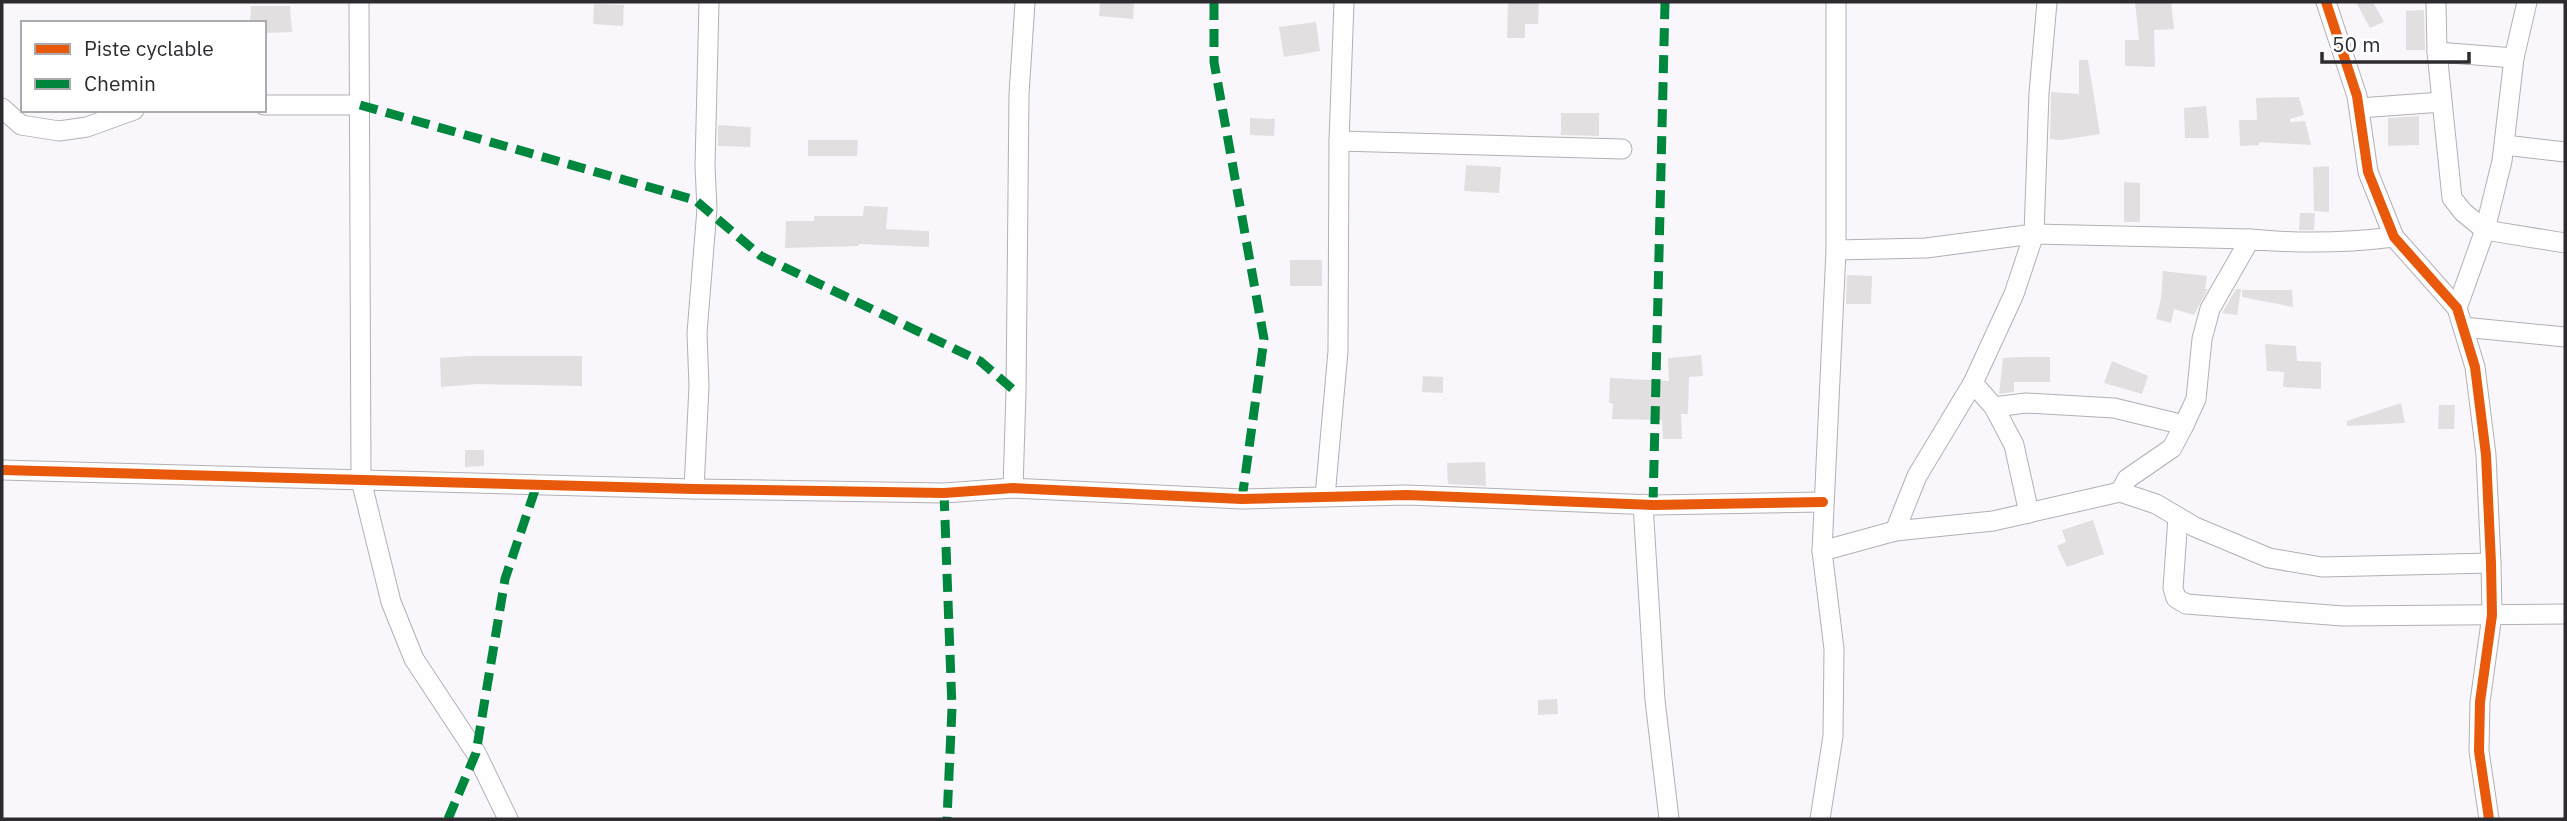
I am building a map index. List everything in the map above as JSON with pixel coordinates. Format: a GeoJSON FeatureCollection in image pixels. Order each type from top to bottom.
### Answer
{"type":"FeatureCollection","features":[{"type":"Feature","properties":{"kind":"street"},"geometry":{"type":"LineString","coordinates":[[359,2],[361,480],[391,602],[414,659],[475,753],[508,819]]}},
{"type":"Feature","properties":{"kind":"street"},"geometry":{"type":"LineString","coordinates":[[694,489],[699,386],[697,333],[708,209],[705,166],[709,2]]}},
{"type":"Feature","properties":{"kind":"street"},"geometry":{"type":"LineString","coordinates":[[1013,488],[1018,94],[1025,2]]}},
{"type":"Feature","properties":{"kind":"street"},"geometry":{"type":"LineString","coordinates":[[1325,497],[1338,339],[1339,141],[1345,2]]}},
{"type":"Feature","properties":{"kind":"street"},"geometry":{"type":"LineString","coordinates":[[1820,819],[1833,736],[1834,649],[1822,551],[1836,250],[1836,2]]}},
{"type":"Feature","properties":{"kind":"street"},"geometry":{"type":"LineString","coordinates":[[1895,531],[1917,475],[1973,383],[2014,294],[2034,234],[2039,93],[2047,2]]}},
{"type":"Feature","properties":{"kind":"street"},"geometry":{"type":"LineString","coordinates":[[2326,2],[2359,108],[2368,172],[2394,237],[2457,308],[2475,367],[2486,454],[2491,563],[2492,615],[2480,702],[2479,751],[2489,819]]}},
{"type":"Feature","properties":{"kind":"street"},"geometry":{"type":"LineString","coordinates":[[2436,2],[2437,52],[2452,198],[2463,212],[2485,230],[2565,243]]}},
{"type":"Feature","properties":{"kind":"street"},"geometry":{"type":"LineString","coordinates":[[2457,308],[2485,230],[2505,145],[2514,58],[2527,2]]}},
{"type":"Feature","properties":{"kind":"street"},"geometry":{"type":"LineString","coordinates":[[2437,52],[2514,58]]}},
{"type":"Feature","properties":{"kind":"street"},"geometry":{"type":"LineString","coordinates":[[2359,108],[2442,102]]}},
{"type":"Feature","properties":{"kind":"street"},"geometry":{"type":"LineString","coordinates":[[266,105],[360,105]]}},
{"type":"Feature","properties":{"kind":"street"},"geometry":{"type":"LineString","coordinates":[[2,108],[21,125],[59,131],[87,127],[128,112]]}},
{"type":"Feature","properties":{"kind":"street"},"geometry":{"type":"LineString","coordinates":[[1339,141],[1622,149]]}},
{"type":"Feature","properties":{"kind":"street"},"geometry":{"type":"LineString","coordinates":[[2505,145],[2565,152]]}},
{"type":"Feature","properties":{"kind":"street"},"geometry":{"type":"LineString","coordinates":[[1836,250],[1926,248],[2034,234],[2250,240],[2295,244],[2342,243],[2394,237]]}},
{"type":"Feature","properties":{"kind":"street"},"geometry":{"type":"LineString","coordinates":[[2120,492],[2127,479],[2172,448],[2184,425],[2196,399],[2202,339],[2210,309],[2250,240]]}},
{"type":"Feature","properties":{"kind":"street"},"geometry":{"type":"LineString","coordinates":[[2463,327],[2565,337]]}},
{"type":"Feature","properties":{"kind":"street"},"geometry":{"type":"LineString","coordinates":[[1973,383],[1994,407],[2014,445],[2029,513]]}},
{"type":"Feature","properties":{"kind":"street"},"geometry":{"type":"LineString","coordinates":[[1994,407],[2026,403],[2114,408],[2184,425]]}},
{"type":"Feature","properties":{"kind":"street"},"geometry":{"type":"LineString","coordinates":[[2,470],[694,489],[944,493],[1013,488],[1242,499],[1407,495],[1643,504],[1823,502]]}},
{"type":"Feature","properties":{"kind":"street"},"geometry":{"type":"LineString","coordinates":[[1822,551],[1895,531],[1993,521],[2120,492],[2156,504],[2195,527],[2269,558],[2322,567],[2491,563]]}},
{"type":"Feature","properties":{"kind":"street"},"geometry":{"type":"LineString","coordinates":[[1643,504],[1655,700],[1669,819]]}},
{"type":"Feature","properties":{"kind":"street"},"geometry":{"type":"LineString","coordinates":[[2178,517],[2173,588],[2176,598],[2186,604],[2343,615],[2565,614]]}},
{"type":"Feature","properties":{"kind":"building"},"geometry":{"type":"Polygon","coordinates":[[[1100,2],[1134,2],[1133,19],[1099,16],[1100,2]]]}},
{"type":"Feature","properties":{"kind":"building"},"geometry":{"type":"Polygon","coordinates":[[[1508,2],[1539,2],[1538,24],[1525,24],[1525,38],[1507,38],[1508,2]]]}},
{"type":"Feature","properties":{"kind":"building"},"geometry":{"type":"Polygon","coordinates":[[[2135,2],[2171,2],[2174,29],[2154,30],[2155,67],[2125,66],[2125,40],[2139,40],[2135,2]]]}},
{"type":"Feature","properties":{"kind":"building"},"geometry":{"type":"Polygon","coordinates":[[[2356,2],[2373,2],[2384,22],[2370,28],[2356,2]]]}},
{"type":"Feature","properties":{"kind":"building"},"geometry":{"type":"Polygon","coordinates":[[[594,4],[624,5],[623,26],[593,24],[594,4]]]}},
{"type":"Feature","properties":{"kind":"building"},"geometry":{"type":"Polygon","coordinates":[[[251,6],[290,6],[292,32],[266,33],[266,21],[250,21],[251,6]]]}},
{"type":"Feature","properties":{"kind":"building"},"geometry":{"type":"Polygon","coordinates":[[[2424,10],[2425,50],[2406,50],[2406,11],[2424,10]]]}},
{"type":"Feature","properties":{"kind":"building"},"geometry":{"type":"Polygon","coordinates":[[[1316,22],[1320,51],[1284,57],[1279,27],[1316,22]]]}},
{"type":"Feature","properties":{"kind":"building"},"geometry":{"type":"Polygon","coordinates":[[[2079,60],[2088,60],[2100,134],[2050,139],[2051,92],[2079,94],[2079,60]]]}},
{"type":"Feature","properties":{"kind":"building"},"geometry":{"type":"Polygon","coordinates":[[[2299,97],[2304,115],[2290,119],[2290,122],[2305,121],[2311,145],[2259,142],[2259,145],[2240,146],[2239,120],[2257,120],[2256,98],[2299,97]]]}},
{"type":"Feature","properties":{"kind":"building"},"geometry":{"type":"Polygon","coordinates":[[[2206,106],[2209,138],[2185,138],[2184,108],[2206,106]]]}},
{"type":"Feature","properties":{"kind":"building"},"geometry":{"type":"Polygon","coordinates":[[[1561,113],[1599,113],[1599,136],[1561,135],[1561,113]]]}},
{"type":"Feature","properties":{"kind":"building"},"geometry":{"type":"Polygon","coordinates":[[[2419,116],[2419,145],[2388,146],[2388,118],[2419,116]]]}},
{"type":"Feature","properties":{"kind":"building"},"geometry":{"type":"Polygon","coordinates":[[[1250,118],[1275,119],[1274,136],[1250,135],[1250,118]]]}},
{"type":"Feature","properties":{"kind":"building"},"geometry":{"type":"Polygon","coordinates":[[[718,125],[751,127],[750,147],[718,146],[718,125]]]}},
{"type":"Feature","properties":{"kind":"building"},"geometry":{"type":"Polygon","coordinates":[[[808,140],[858,140],[857,156],[808,156],[808,140]]]}},
{"type":"Feature","properties":{"kind":"building"},"geometry":{"type":"Polygon","coordinates":[[[1466,165],[1501,167],[1499,193],[1464,191],[1466,165]]]}},
{"type":"Feature","properties":{"kind":"building"},"geometry":{"type":"Polygon","coordinates":[[[2329,166],[2329,212],[2314,211],[2313,167],[2329,166]]]}},
{"type":"Feature","properties":{"kind":"building"},"geometry":{"type":"Polygon","coordinates":[[[2124,182],[2140,183],[2140,222],[2124,222],[2124,182]]]}},
{"type":"Feature","properties":{"kind":"building"},"geometry":{"type":"Polygon","coordinates":[[[864,206],[888,207],[886,229],[929,231],[929,247],[859,244],[785,248],[786,221],[814,221],[814,216],[863,216],[864,206]]]}},
{"type":"Feature","properties":{"kind":"building"},"geometry":{"type":"Polygon","coordinates":[[[2300,213],[2315,213],[2314,230],[2299,230],[2300,213]]]}},
{"type":"Feature","properties":{"kind":"building"},"geometry":{"type":"Polygon","coordinates":[[[1290,260],[1322,260],[1322,286],[1290,286],[1290,260]]]}},
{"type":"Feature","properties":{"kind":"building"},"geometry":{"type":"Polygon","coordinates":[[[2163,271],[2207,276],[2205,289],[2208,289],[2194,315],[2174,309],[2171,323],[2156,319],[2163,271]]]}},
{"type":"Feature","properties":{"kind":"building"},"geometry":{"type":"Polygon","coordinates":[[[1847,275],[1872,276],[1871,304],[1846,304],[1847,275]]]}},
{"type":"Feature","properties":{"kind":"building"},"geometry":{"type":"Polygon","coordinates":[[[2236,289],[2241,289],[2237,315],[2222,313],[2236,289]]]}},
{"type":"Feature","properties":{"kind":"building"},"geometry":{"type":"Polygon","coordinates":[[[2242,290],[2292,290],[2293,307],[2242,297],[2242,290]]]}},
{"type":"Feature","properties":{"kind":"building"},"geometry":{"type":"Polygon","coordinates":[[[2265,344],[2296,346],[2297,361],[2321,362],[2321,389],[2283,387],[2284,372],[2267,371],[2265,344]]]}},
{"type":"Feature","properties":{"kind":"building"},"geometry":{"type":"Polygon","coordinates":[[[1701,355],[1703,376],[1689,377],[1688,414],[1681,414],[1682,439],[1663,439],[1662,420],[1612,419],[1613,404],[1609,403],[1610,378],[1669,381],[1668,358],[1701,355]]]}},
{"type":"Feature","properties":{"kind":"building"},"geometry":{"type":"Polygon","coordinates":[[[582,356],[582,386],[477,384],[441,387],[440,358],[582,356]]]}},
{"type":"Feature","properties":{"kind":"building"},"geometry":{"type":"Polygon","coordinates":[[[2050,357],[2050,382],[2014,382],[2014,392],[1999,394],[2003,358],[2050,357]]]}},
{"type":"Feature","properties":{"kind":"building"},"geometry":{"type":"Polygon","coordinates":[[[2112,361],[2148,376],[2142,394],[2104,383],[2112,361]]]}},
{"type":"Feature","properties":{"kind":"building"},"geometry":{"type":"Polygon","coordinates":[[[1423,376],[1443,377],[1443,393],[1422,392],[1423,376]]]}},
{"type":"Feature","properties":{"kind":"building"},"geometry":{"type":"Polygon","coordinates":[[[2401,403],[2405,423],[2347,426],[2347,421],[2401,403]]]}},
{"type":"Feature","properties":{"kind":"building"},"geometry":{"type":"Polygon","coordinates":[[[2439,405],[2455,405],[2454,429],[2438,429],[2439,405]]]}},
{"type":"Feature","properties":{"kind":"building"},"geometry":{"type":"Polygon","coordinates":[[[465,450],[484,450],[484,466],[465,467],[465,450]]]}},
{"type":"Feature","properties":{"kind":"building"},"geometry":{"type":"Polygon","coordinates":[[[1485,462],[1486,486],[1448,484],[1447,463],[1485,462]]]}},
{"type":"Feature","properties":{"kind":"building"},"geometry":{"type":"Polygon","coordinates":[[[2093,520],[2104,554],[2067,567],[2057,546],[2066,542],[2062,530],[2093,520]]]}},
{"type":"Feature","properties":{"kind":"building"},"geometry":{"type":"Polygon","coordinates":[[[1557,699],[1558,714],[1538,715],[1538,700],[1557,699]]]}},
{"type":"Feature","properties":{"kind":"marked path"},"geometry":{"type":"LineString","coordinates":[[1214,2],[1214,62],[1264,339],[1242,499]]}},
{"type":"Feature","properties":{"kind":"marked path"},"geometry":{"type":"LineString","coordinates":[[1653,505],[1665,2]]}},
{"type":"Feature","properties":{"kind":"marked path"},"geometry":{"type":"LineString","coordinates":[[360,105],[695,200],[761,256],[980,361],[1016,392]]}},
{"type":"Feature","properties":{"kind":"marked path"},"geometry":{"type":"LineString","coordinates":[[448,819],[476,753],[505,579],[536,487]]}},
{"type":"Feature","properties":{"kind":"marked path"},"geometry":{"type":"LineString","coordinates":[[944,493],[952,708],[947,819]]}},
{"type":"Feature","properties":{"kind":"cycle path"},"geometry":{"type":"LineString","coordinates":[[2326,2],[2357,96],[2368,172],[2394,237],[2457,308],[2475,367],[2486,455],[2491,563],[2492,615],[2480,702],[2479,751],[2489,819]]}},
{"type":"Feature","properties":{"kind":"cycle path"},"geometry":{"type":"LineString","coordinates":[[2,470],[694,489],[944,493],[1013,488],[1242,499],[1407,495],[1653,505],[1823,502]]}}]}
